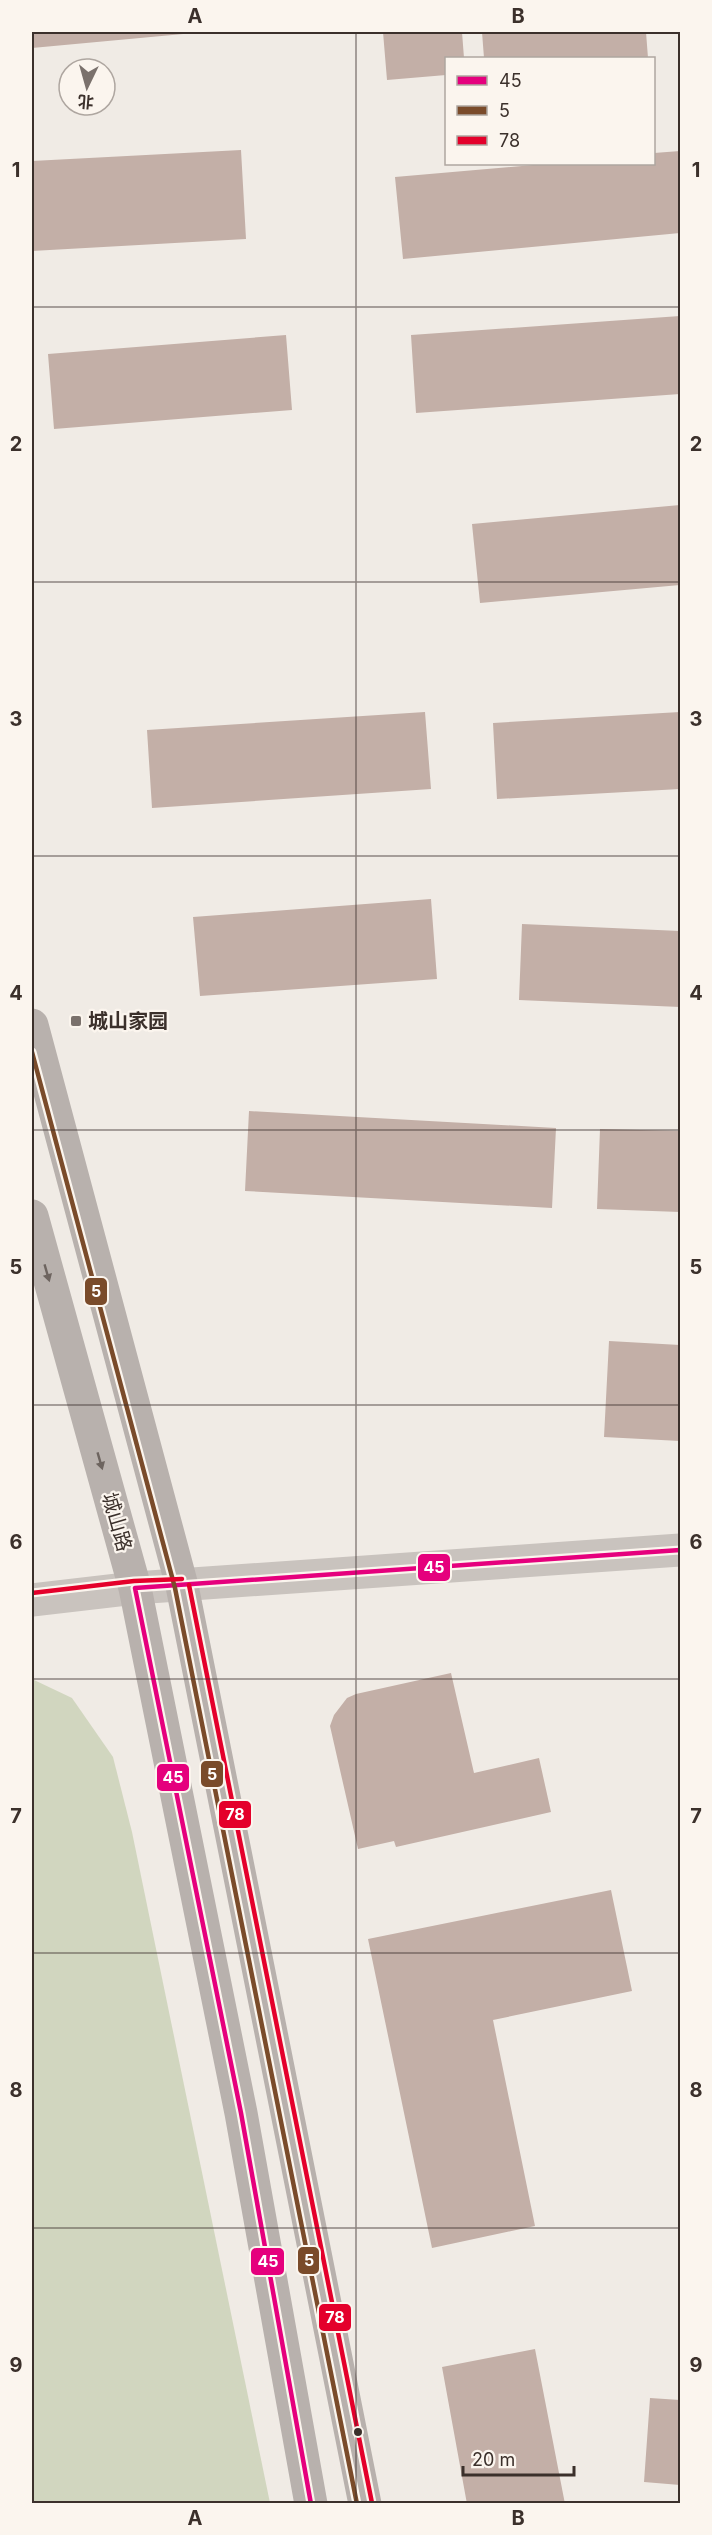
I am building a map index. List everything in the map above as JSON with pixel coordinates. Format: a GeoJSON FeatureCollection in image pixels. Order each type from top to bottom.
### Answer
{"type":"FeatureCollection","features":[{"type":"Feature","properties":{"kind":"main road"},"geometry":{"type":"LineString","coordinates":[[32,1025],[182,1586],[365,2504]]}},
{"type":"Feature","properties":{"kind":"main road","name":"城山路"},"geometry":{"type":"LineString","coordinates":[[32,1216],[135,1588],[241,2113],[312,2504]]}},
{"type":"Feature","properties":{"kind":"street"},"geometry":{"type":"LineString","coordinates":[[32,1599],[135,1588],[681,1550]]}},
{"type":"Feature","properties":{"kind":"green space"},"geometry":{"type":"Polygon","coordinates":[[[32,1679],[72,1698],[113,1757],[132,1832],[270,2503],[32,2503],[32,1679]]]}},
{"type":"Feature","properties":{"kind":"building"},"geometry":{"type":"Polygon","coordinates":[[[32,32],[194,32],[194,33],[32,48],[32,32]]]}},
{"type":"Feature","properties":{"kind":"building"},"geometry":{"type":"Polygon","coordinates":[[[383,32],[462,32],[464,57],[445,57],[445,75],[387,80],[383,32]]]}},
{"type":"Feature","properties":{"kind":"building"},"geometry":{"type":"Polygon","coordinates":[[[482,32],[646,32],[648,57],[484,57],[482,32]]]}},
{"type":"Feature","properties":{"kind":"building"},"geometry":{"type":"Polygon","coordinates":[[[241,150],[246,239],[32,251],[32,161],[241,150]]]}},
{"type":"Feature","properties":{"kind":"building"},"geometry":{"type":"Polygon","coordinates":[[[680,151],[680,233],[403,259],[395,177],[533,165],[655,165],[655,153],[680,151]]]}},
{"type":"Feature","properties":{"kind":"building"},"geometry":{"type":"Polygon","coordinates":[[[680,316],[680,394],[416,413],[411,335],[680,316]]]}},
{"type":"Feature","properties":{"kind":"building"},"geometry":{"type":"Polygon","coordinates":[[[286,335],[292,410],[54,429],[48,354],[286,335]]]}},
{"type":"Feature","properties":{"kind":"building"},"geometry":{"type":"Polygon","coordinates":[[[680,505],[680,585],[480,603],[472,524],[680,505]]]}},
{"type":"Feature","properties":{"kind":"building"},"geometry":{"type":"Polygon","coordinates":[[[425,712],[431,789],[152,808],[147,730],[425,712]]]}},
{"type":"Feature","properties":{"kind":"building"},"geometry":{"type":"Polygon","coordinates":[[[680,712],[680,789],[497,799],[493,723],[680,712]]]}},
{"type":"Feature","properties":{"kind":"building"},"geometry":{"type":"Polygon","coordinates":[[[431,899],[437,979],[200,996],[193,917],[431,899]]]}},
{"type":"Feature","properties":{"kind":"building"},"geometry":{"type":"Polygon","coordinates":[[[522,924],[680,931],[680,1007],[519,1000],[522,924]]]}},
{"type":"Feature","properties":{"kind":"building"},"geometry":{"type":"Polygon","coordinates":[[[249,1111],[556,1128],[552,1208],[245,1191],[249,1111]]]}},
{"type":"Feature","properties":{"kind":"building"},"geometry":{"type":"Polygon","coordinates":[[[600,1129],[680,1131],[680,1212],[597,1209],[600,1129]]]}},
{"type":"Feature","properties":{"kind":"building"},"geometry":{"type":"Polygon","coordinates":[[[609,1341],[680,1345],[680,1441],[604,1437],[609,1341]]]}},
{"type":"Feature","properties":{"kind":"building"},"geometry":{"type":"Polygon","coordinates":[[[451,1673],[474,1773],[539,1758],[551,1812],[396,1847],[394,1841],[358,1849],[330,1726],[334,1715],[347,1698],[356,1694],[451,1673]]]}},
{"type":"Feature","properties":{"kind":"building"},"geometry":{"type":"Polygon","coordinates":[[[611,1890],[632,1991],[493,2020],[535,2226],[432,2248],[368,1939],[611,1890]]]}},
{"type":"Feature","properties":{"kind":"building"},"geometry":{"type":"Polygon","coordinates":[[[535,2349],[565,2504],[467,2504],[442,2367],[535,2349]]]}},
{"type":"Feature","properties":{"kind":"building"},"geometry":{"type":"Polygon","coordinates":[[[650,2398],[680,2400],[680,2485],[644,2482],[650,2398]]]}},
{"type":"Feature","properties":{"kind":"transit line","name":"5"},"geometry":{"type":"LineString","coordinates":[[32,1052],[175,1588],[357,2504]]}},
{"type":"Feature","properties":{"kind":"transit line","name":"45"},"geometry":{"type":"LineString","coordinates":[[311,2504],[241,2113],[135,1588],[680,1550]]}},
{"type":"Feature","properties":{"kind":"transit line","name":"78"},"geometry":{"type":"LineString","coordinates":[[32,1593],[134,1581],[182,1579]]}},
{"type":"Feature","properties":{"kind":"transit line","name":"78"},"geometry":{"type":"LineString","coordinates":[[189,1585],[372,2503]]}},
{"type":"Feature","properties":{"kind":"place","name":"城山家园"},"geometry":{"type":"Point","coordinates":[76,1021]}}]}
